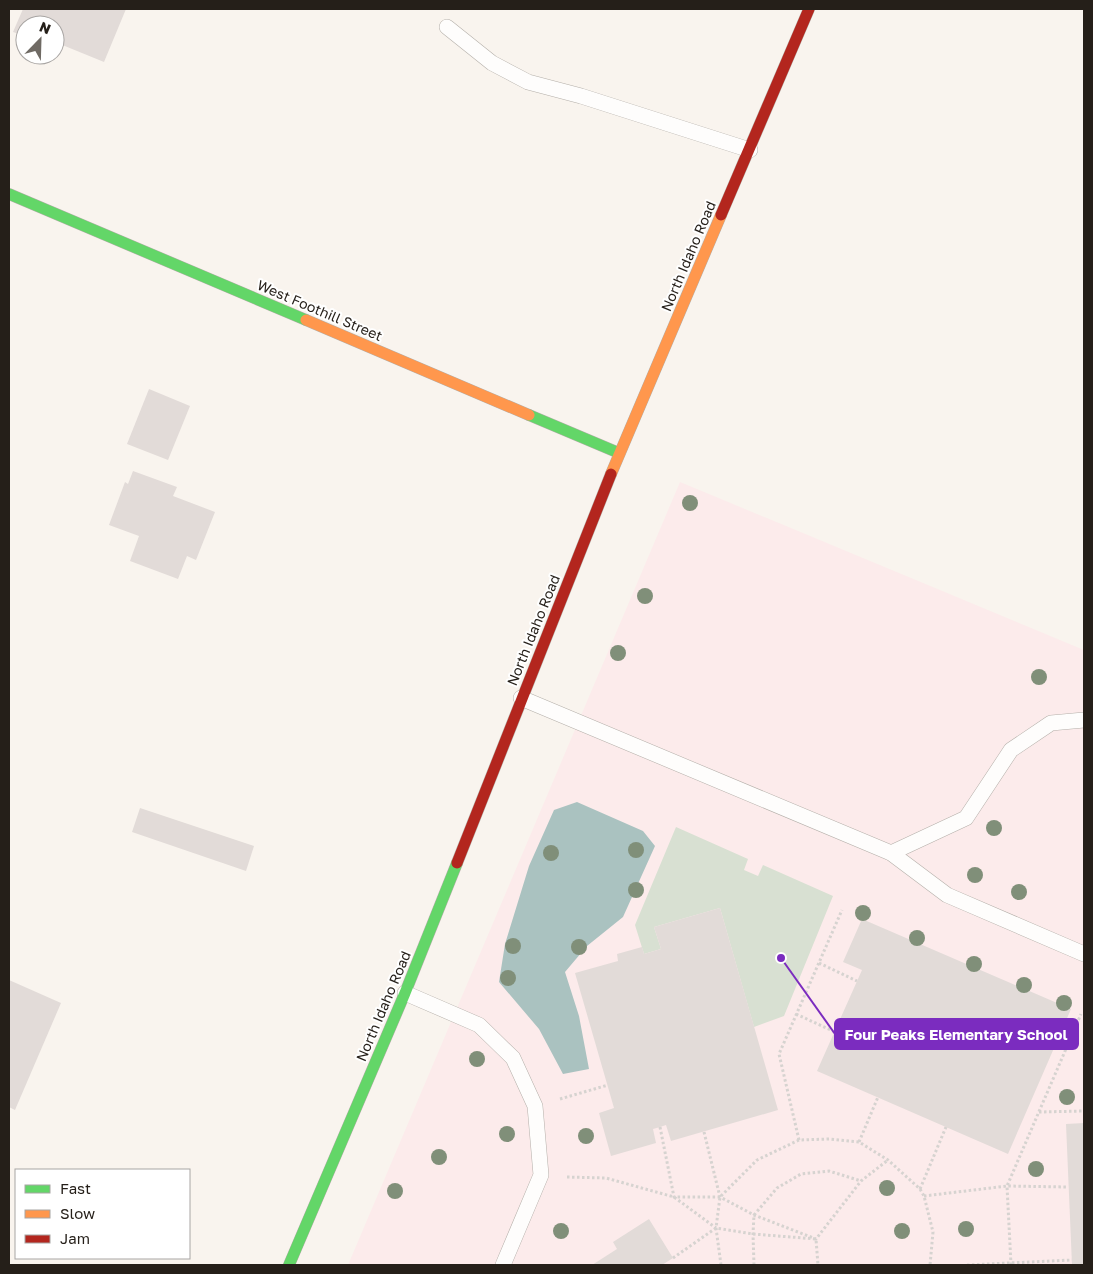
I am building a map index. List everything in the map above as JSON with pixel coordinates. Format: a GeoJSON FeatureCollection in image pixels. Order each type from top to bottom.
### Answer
{"type":"FeatureCollection","features":[{"type":"Feature","properties":{"kind":"street","name":"North Idaho Road"},"geometry":{"type":"LineString","coordinates":[[289,1265],[405,993],[620,453],[809,9]]}},
{"type":"Feature","properties":{"kind":"street","name":"West Foothill Street"},"geometry":{"type":"LineString","coordinates":[[9,194],[620,453]]}},
{"type":"Feature","properties":{"kind":"lane"},"geometry":{"type":"LineString","coordinates":[[447,27],[492,63],[528,82],[581,96],[750,150]]}},
{"type":"Feature","properties":{"kind":"lane"},"geometry":{"type":"LineString","coordinates":[[521,698],[891,853],[947,894],[1084,954]]}},
{"type":"Feature","properties":{"kind":"lane"},"geometry":{"type":"LineString","coordinates":[[891,853],[966,818],[1011,750],[1051,723],[1084,720]]}},
{"type":"Feature","properties":{"kind":"lane"},"geometry":{"type":"LineString","coordinates":[[405,993],[479,1025],[513,1058],[535,1106],[541,1175],[503,1265]]}},
{"type":"Feature","properties":{"kind":"path"},"geometry":{"type":"LineString","coordinates":[[799,1140],[779,1054],[842,910]]}},
{"type":"Feature","properties":{"kind":"path"},"geometry":{"type":"LineString","coordinates":[[819,963],[857,981]]}},
{"type":"Feature","properties":{"kind":"path"},"geometry":{"type":"LineString","coordinates":[[796,1014],[835,1032]]}},
{"type":"Feature","properties":{"kind":"path"},"geometry":{"type":"LineString","coordinates":[[1011,1264],[1007,1186],[1081,1014]]}},
{"type":"Feature","properties":{"kind":"path"},"geometry":{"type":"LineString","coordinates":[[535,1106],[608,1086]]}},
{"type":"Feature","properties":{"kind":"path"},"geometry":{"type":"LineString","coordinates":[[859,1142],[878,1097]]}},
{"type":"Feature","properties":{"kind":"path"},"geometry":{"type":"LineString","coordinates":[[1039,1112],[1084,1111]]}},
{"type":"Feature","properties":{"kind":"path"},"geometry":{"type":"LineString","coordinates":[[660,1127],[674,1198],[716,1228],[753,1234],[816,1239]]}},
{"type":"Feature","properties":{"kind":"path"},"geometry":{"type":"LineString","coordinates":[[920,1189],[946,1127]]}},
{"type":"Feature","properties":{"kind":"path"},"geometry":{"type":"LineString","coordinates":[[704,1132],[720,1197],[716,1228],[721,1265]]}},
{"type":"Feature","properties":{"kind":"path"},"geometry":{"type":"LineString","coordinates":[[720,1197],[757,1160],[799,1140],[830,1139],[859,1142],[888,1160],[920,1189],[924,1196],[933,1232],[930,1265]]}},
{"type":"Feature","properties":{"kind":"path"},"geometry":{"type":"LineString","coordinates":[[818,1265],[816,1239],[861,1181],[888,1160]]}},
{"type":"Feature","properties":{"kind":"path"},"geometry":{"type":"LineString","coordinates":[[754,1265],[754,1215],[777,1188],[801,1174],[829,1171],[861,1181]]}},
{"type":"Feature","properties":{"kind":"path"},"geometry":{"type":"LineString","coordinates":[[541,1175],[606,1178],[674,1198],[720,1197],[754,1215],[816,1239]]}},
{"type":"Feature","properties":{"kind":"path"},"geometry":{"type":"LineString","coordinates":[[924,1196],[1007,1186],[1068,1187]]}},
{"type":"Feature","properties":{"kind":"path"},"geometry":{"type":"LineString","coordinates":[[673,1258],[716,1228]]}},
{"type":"Feature","properties":{"kind":"path"},"geometry":{"type":"LineString","coordinates":[[967,1265],[1072,1260]]}},
{"type":"Feature","properties":{"kind":"shaded area"},"geometry":{"type":"Polygon","coordinates":[[[680,482],[1084,650],[1084,1265],[348,1265],[680,482]]]}},
{"type":"Feature","properties":{"kind":"shaded area"},"geometry":{"type":"Polygon","coordinates":[[[676,827],[748,859],[744,870],[758,876],[763,865],[833,896],[784,1016],[754,1027],[720,908],[654,927],[661,949],[644,954],[635,925],[676,827]]]}},
{"type":"Feature","properties":{"kind":"water"},"geometry":{"type":"Polygon","coordinates":[[[577,802],[643,831],[655,846],[623,917],[587,946],[565,972],[579,1016],[589,1069],[563,1074],[539,1029],[499,982],[505,944],[529,866],[554,810],[577,802]]]}},
{"type":"Feature","properties":{"kind":"building"},"geometry":{"type":"Polygon","coordinates":[[[23,9],[126,9],[104,62],[65,46],[65,15],[20,15],[23,9]]]}},
{"type":"Feature","properties":{"kind":"building"},"geometry":{"type":"Polygon","coordinates":[[[149,389],[190,406],[168,460],[127,444],[149,389]]]}},
{"type":"Feature","properties":{"kind":"building"},"geometry":{"type":"Polygon","coordinates":[[[133,471],[177,487],[173,496],[215,512],[196,560],[187,556],[178,579],[130,561],[139,536],[109,525],[125,482],[128,484],[133,471]]]}},
{"type":"Feature","properties":{"kind":"building"},"geometry":{"type":"Polygon","coordinates":[[[140,808],[254,846],[246,871],[132,832],[140,808]]]}},
{"type":"Feature","properties":{"kind":"building"},"geometry":{"type":"Polygon","coordinates":[[[720,908],[778,1110],[671,1141],[666,1125],[653,1129],[656,1143],[611,1156],[599,1113],[614,1108],[575,973],[618,961],[617,954],[642,947],[644,954],[661,949],[654,927],[720,908]]]}},
{"type":"Feature","properties":{"kind":"building"},"geometry":{"type":"Polygon","coordinates":[[[862,919],[1071,1009],[1008,1154],[817,1071],[862,970],[843,962],[862,919]]]}},
{"type":"Feature","properties":{"kind":"building"},"geometry":{"type":"Polygon","coordinates":[[[9,980],[61,1003],[15,1110],[9,1107],[9,980]]]}},
{"type":"Feature","properties":{"kind":"building"},"geometry":{"type":"Polygon","coordinates":[[[1084,1123],[1084,1265],[1072,1265],[1066,1124],[1084,1123]]]}},
{"type":"Feature","properties":{"kind":"building"},"geometry":{"type":"Polygon","coordinates":[[[649,1219],[673,1258],[662,1265],[592,1265],[617,1249],[613,1242],[649,1219]]]}},
{"type":"Feature","properties":{"kind":"traffic: fast"},"geometry":{"type":"LineString","coordinates":[[9,194],[306,320]]}},
{"type":"Feature","properties":{"kind":"traffic: fast"},"geometry":{"type":"LineString","coordinates":[[529,415],[619,453]]}},
{"type":"Feature","properties":{"kind":"traffic: fast"},"geometry":{"type":"LineString","coordinates":[[289,1265],[405,993],[457,863]]}},
{"type":"Feature","properties":{"kind":"traffic: slow"},"geometry":{"type":"LineString","coordinates":[[611,474],[721,215]]}},
{"type":"Feature","properties":{"kind":"traffic: slow"},"geometry":{"type":"LineString","coordinates":[[306,320],[529,415]]}},
{"type":"Feature","properties":{"kind":"traffic: jam"},"geometry":{"type":"LineString","coordinates":[[721,215],[809,9]]}},
{"type":"Feature","properties":{"kind":"traffic: jam"},"geometry":{"type":"LineString","coordinates":[[457,863],[611,474]]}},
{"type":"Feature","properties":{"kind":"place","name":"Four Peaks Elementary School"},"geometry":{"type":"Point","coordinates":[781,958]}}]}
